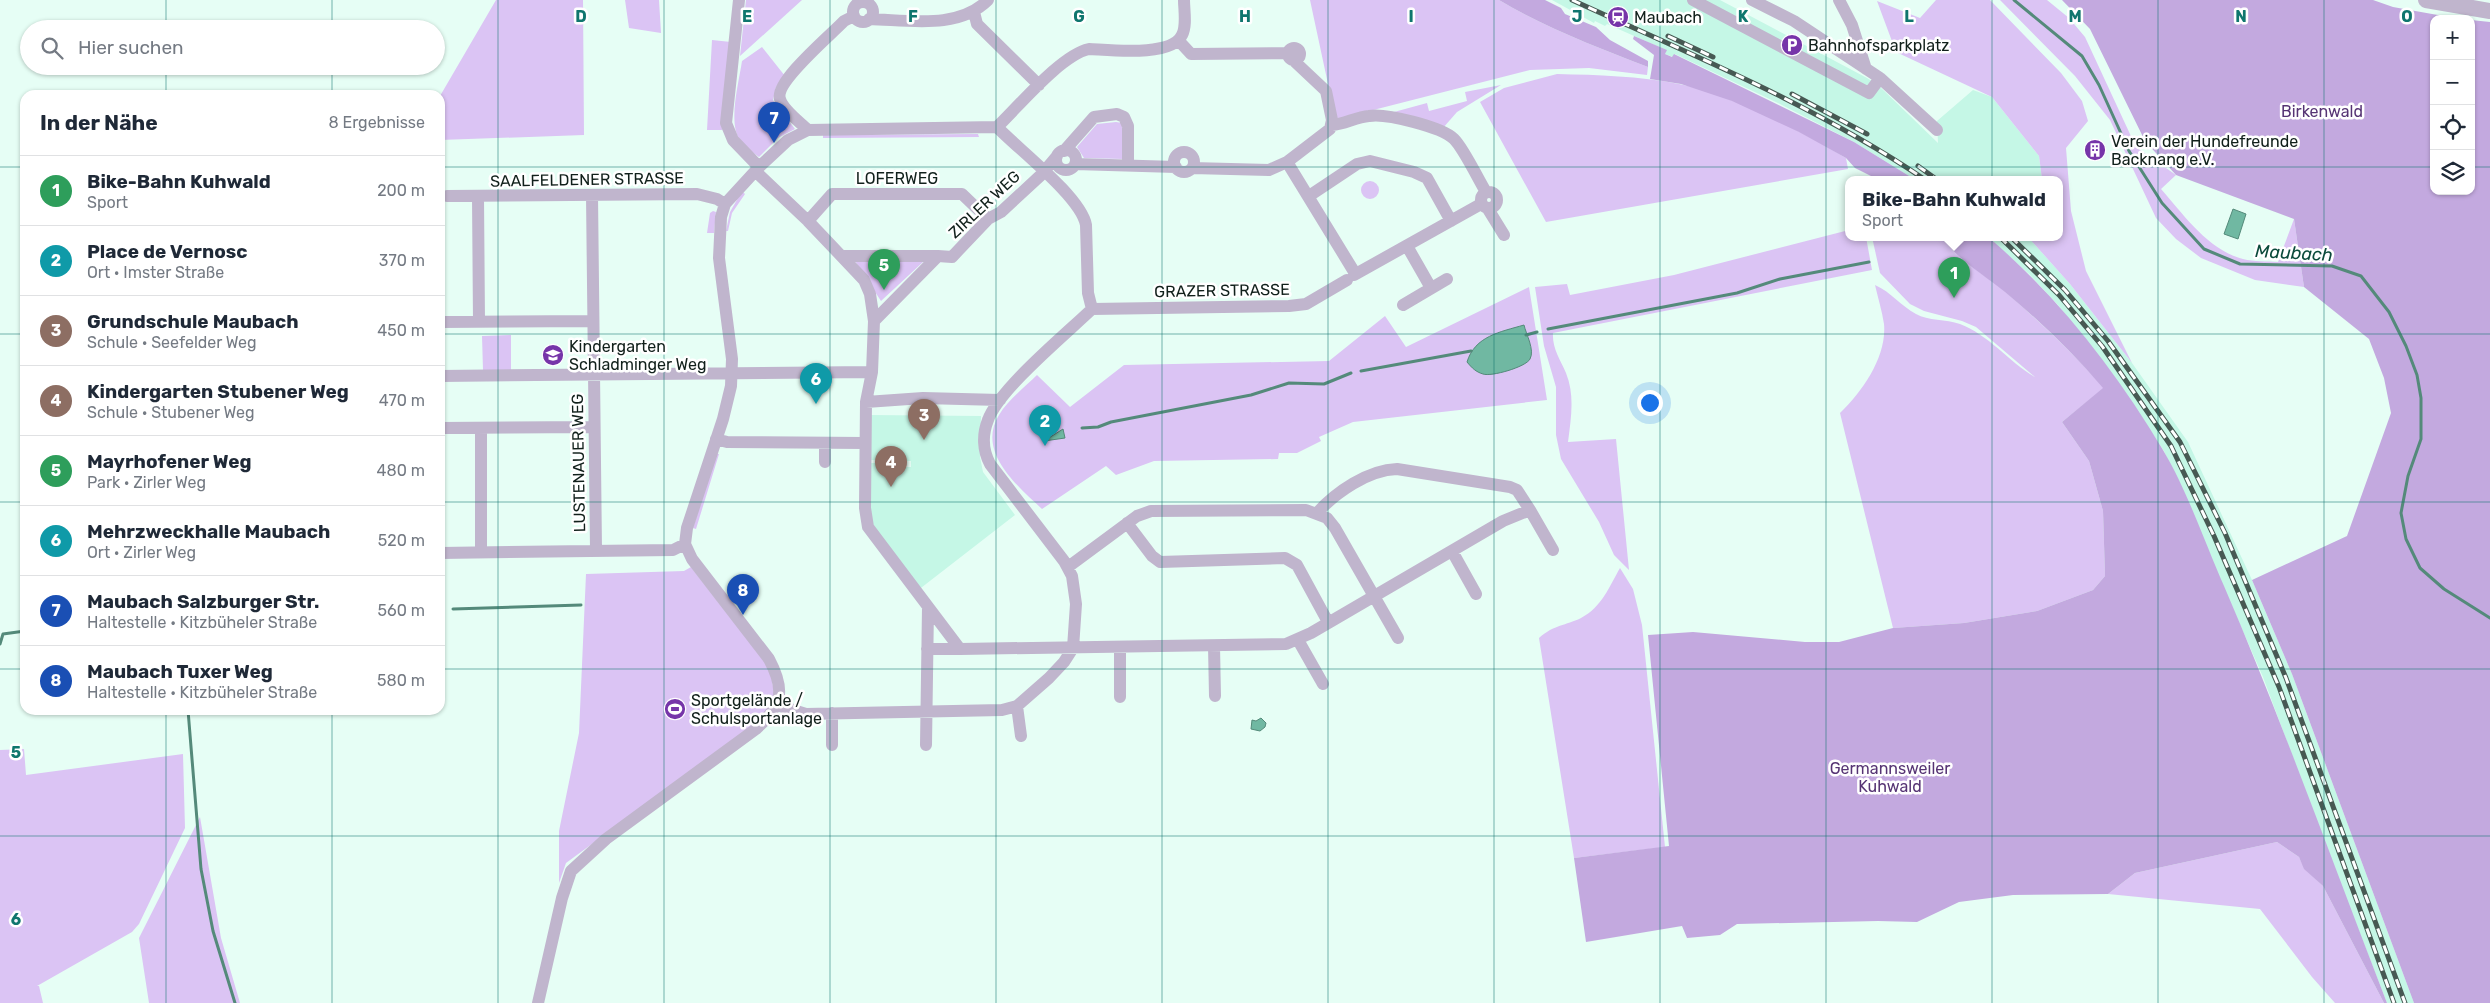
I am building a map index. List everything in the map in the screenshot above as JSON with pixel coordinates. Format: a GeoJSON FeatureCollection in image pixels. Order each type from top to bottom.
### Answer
{"type":"FeatureCollection","features":[{"type":"Feature","properties":{"kind":"street"},"geometry":{"type":"LineString","coordinates":[[739,0],[726,123],[733,140],[757,169],[864,280],[870,294],[874,321],[872,372],[866,402],[865,513],[868,527],[960,649]]}},
{"type":"Feature","properties":{"kind":"street"},"geometry":{"type":"LineString","coordinates":[[869,19],[872,8],[865,2],[856,5],[853,10],[854,16],[862,22],[869,19],[945,20],[958,19],[974,12],[988,0]]}},
{"type":"Feature","properties":{"kind":"street"},"geometry":{"type":"LineString","coordinates":[[538,1003],[562,898],[571,871],[606,839],[756,729],[773,713],[778,705],[779,688],[777,674],[769,659],[692,559],[685,544],[688,528],[716,439],[732,373],[719,258],[721,217],[725,204],[757,169],[788,140],[808,130],[997,127],[1039,85],[1070,57],[1080,52],[1089,50],[1156,50],[1179,41],[1184,31],[1184,0]]}},
{"type":"Feature","properties":{"kind":"street"},"geometry":{"type":"LineString","coordinates":[[1693,0],[1870,93],[1880,78]]}},
{"type":"Feature","properties":{"kind":"street"},"geometry":{"type":"LineString","coordinates":[[1752,0],[1794,21],[1880,78],[1937,130]]}},
{"type":"Feature","properties":{"kind":"street"},"geometry":{"type":"LineString","coordinates":[[1839,0],[1852,25],[1866,69]]}},
{"type":"Feature","properties":{"kind":"street"},"geometry":{"type":"LineString","coordinates":[[2426,0],[2490,12]]}},
{"type":"Feature","properties":{"kind":"street"},"geometry":{"type":"LineString","coordinates":[[974,12],[977,24],[1039,85]]}},
{"type":"Feature","properties":{"kind":"street"},"geometry":{"type":"LineString","coordinates":[[808,130],[781,102],[779,94],[781,87],[790,75],[844,21],[854,16]]}},
{"type":"Feature","properties":{"kind":"street"},"geometry":{"type":"LineString","coordinates":[[1061,153],[1074,154],[1075,164],[1176,167],[1175,158],[1183,152],[1192,156],[1194,162],[1192,168],[1269,170],[1287,162],[1328,131],[1332,125],[1326,91],[1290,56],[1191,54],[1179,41]]}},
{"type":"Feature","properties":{"kind":"street","name":"ZIRLER WEG"},"geometry":{"type":"LineString","coordinates":[[874,321],[938,256],[952,257],[988,219],[1001,212],[1044,172],[1094,117],[1117,114],[1124,117],[1128,126],[1128,165]]}},
{"type":"Feature","properties":{"kind":"street"},"geometry":{"type":"LineString","coordinates":[[1332,125],[1344,124],[1369,116],[1381,116],[1444,133],[1455,139],[1485,202],[1504,235]]}},
{"type":"Feature","properties":{"kind":"street"},"geometry":{"type":"LineString","coordinates":[[778,705],[806,714],[1002,710],[1017,706],[1049,678],[1064,662],[1073,648],[1076,604],[1074,585],[1068,567],[986,456],[986,427],[1000,400],[1092,309],[1088,293],[1085,218],[1069,197],[997,127]]}},
{"type":"Feature","properties":{"kind":"street"},"geometry":{"type":"LineString","coordinates":[[1309,196],[1357,164],[1370,161],[1399,168],[1427,178],[1451,221]]}},
{"type":"Feature","properties":{"kind":"street"},"geometry":{"type":"LineString","coordinates":[[1287,162],[1309,196],[1351,275]]}},
{"type":"Feature","properties":{"kind":"street","name":"SAALFELDENER STRASSE"},"geometry":{"type":"LineString","coordinates":[[445,196],[697,194],[716,199],[725,204]]}},
{"type":"Feature","properties":{"kind":"street","name":"LOFERWEG"},"geometry":{"type":"LineString","coordinates":[[808,221],[832,194],[962,194],[988,219]]}},
{"type":"Feature","properties":{"kind":"street","name":"LUSTENAUER WEG"},"geometry":{"type":"LineString","coordinates":[[592,196],[596,550]]}},
{"type":"Feature","properties":{"kind":"street"},"geometry":{"type":"LineString","coordinates":[[478,197],[479,321]]}},
{"type":"Feature","properties":{"kind":"street","name":"GRAZER STRASSE"},"geometry":{"type":"LineString","coordinates":[[1092,309],[1289,306],[1306,304],[1351,275],[1485,202]]}},
{"type":"Feature","properties":{"kind":"street"},"geometry":{"type":"LineString","coordinates":[[1407,246],[1431,288]]}},
{"type":"Feature","properties":{"kind":"street"},"geometry":{"type":"LineString","coordinates":[[842,256],[938,256]]}},
{"type":"Feature","properties":{"kind":"street"},"geometry":{"type":"LineString","coordinates":[[1404,305],[1447,279]]}},
{"type":"Feature","properties":{"kind":"street"},"geometry":{"type":"LineString","coordinates":[[445,322],[593,321]]}},
{"type":"Feature","properties":{"kind":"street"},"geometry":{"type":"LineString","coordinates":[[445,376],[872,372]]}},
{"type":"Feature","properties":{"kind":"street"},"geometry":{"type":"LineString","coordinates":[[866,402],[923,398],[1000,400]]}},
{"type":"Feature","properties":{"kind":"street"},"geometry":{"type":"LineString","coordinates":[[445,428],[594,427]]}},
{"type":"Feature","properties":{"kind":"street"},"geometry":{"type":"LineString","coordinates":[[481,428],[481,552]]}},
{"type":"Feature","properties":{"kind":"street"},"geometry":{"type":"LineString","coordinates":[[716,439],[726,442],[865,443]]}},
{"type":"Feature","properties":{"kind":"street"},"geometry":{"type":"LineString","coordinates":[[825,443],[825,462]]}},
{"type":"Feature","properties":{"kind":"street"},"geometry":{"type":"LineString","coordinates":[[1317,513],[1329,500],[1359,481],[1385,469],[1397,469],[1510,487],[1516,490],[1553,550]]}},
{"type":"Feature","properties":{"kind":"street"},"geometry":{"type":"LineString","coordinates":[[1068,567],[1137,516],[1151,511],[1306,510],[1327,518],[1335,528],[1398,638]]}},
{"type":"Feature","properties":{"kind":"street"},"geometry":{"type":"LineString","coordinates":[[927,650],[1286,644],[1298,640],[1503,520],[1530,510]]}},
{"type":"Feature","properties":{"kind":"street"},"geometry":{"type":"LineString","coordinates":[[1127,523],[1152,556],[1160,562],[1285,558],[1297,565],[1328,622]]}},
{"type":"Feature","properties":{"kind":"street"},"geometry":{"type":"LineString","coordinates":[[445,553],[673,550],[685,544]]}},
{"type":"Feature","properties":{"kind":"street"},"geometry":{"type":"LineString","coordinates":[[1452,551],[1476,594]]}},
{"type":"Feature","properties":{"kind":"street"},"geometry":{"type":"LineString","coordinates":[[926,745],[928,607]]}},
{"type":"Feature","properties":{"kind":"street"},"geometry":{"type":"LineString","coordinates":[[1298,640],[1323,684]]}},
{"type":"Feature","properties":{"kind":"street"},"geometry":{"type":"LineString","coordinates":[[1214,646],[1215,696]]}},
{"type":"Feature","properties":{"kind":"street"},"geometry":{"type":"LineString","coordinates":[[1120,647],[1120,697]]}},
{"type":"Feature","properties":{"kind":"street"},"geometry":{"type":"LineString","coordinates":[[1017,706],[1021,736]]}},
{"type":"Feature","properties":{"kind":"street"},"geometry":{"type":"LineString","coordinates":[[832,714],[832,745]]}},
{"type":"Feature","properties":{"kind":"shaded area"},"geometry":{"type":"Polygon","coordinates":[[[496,0],[583,0],[584,135],[445,140],[444,90],[496,0]]]}},
{"type":"Feature","properties":{"kind":"shaded area"},"geometry":{"type":"Polygon","coordinates":[[[625,0],[659,0],[661,33],[629,28],[625,0]]]}},
{"type":"Feature","properties":{"kind":"shaded area"},"geometry":{"type":"Polygon","coordinates":[[[746,0],[802,0],[740,56],[746,0]]]}},
{"type":"Feature","properties":{"kind":"shaded area"},"geometry":{"type":"Polygon","coordinates":[[[1310,0],[1499,0],[1553,28],[1648,67],[1647,75],[1589,68],[1530,70],[1338,119],[1334,112],[1310,0]]]}},
{"type":"Feature","properties":{"kind":"shaded area"},"geometry":{"type":"Polygon","coordinates":[[[1552,0],[1720,0],[1878,85],[1938,143],[1937,121],[1973,90],[1992,97],[2039,156],[2042,176],[1909,176],[1854,142],[1780,104],[1675,54],[1673,57],[1665,54],[1666,50],[1607,24],[1605,26],[1595,21],[1594,23],[1552,0]]]}},
{"type":"Feature","properties":{"kind":"shaded area"},"geometry":{"type":"Polygon","coordinates":[[[1936,0],[1990,0],[2061,73],[2082,101],[2088,121],[2066,148],[2071,211],[2086,271],[2132,363],[2070,284],[2032,241],[2063,241],[2063,176],[2042,176],[2039,156],[1992,97],[1896,52],[1877,1],[1920,18],[1936,0]]]}},
{"type":"Feature","properties":{"kind":"shaded area"},"geometry":{"type":"Polygon","coordinates":[[[2000,0],[2047,0],[2069,18],[2085,37],[2136,147],[2176,175],[2161,189],[2208,240],[2230,254],[2243,259],[2278,262],[2294,219],[2304,287],[2255,280],[2201,258],[2176,239],[2156,218],[2110,120],[2075,76],[2000,0]]]}},
{"type":"Feature","properties":{"kind":"shaded area"},"geometry":{"type":"Polygon","coordinates":[[[712,40],[731,42],[722,130],[707,130],[712,40]]]}},
{"type":"Feature","properties":{"kind":"shaded area"},"geometry":{"type":"Polygon","coordinates":[[[762,47],[785,76],[776,87],[773,100],[795,129],[778,138],[759,157],[741,142],[737,134],[734,114],[742,61],[762,47]]]}},
{"type":"Feature","properties":{"kind":"shaded area"},"geometry":{"type":"Polygon","coordinates":[[[1557,74],[1603,75],[1664,81],[1699,89],[1742,105],[1808,136],[1846,158],[1848,169],[1546,222],[1480,102],[1504,88],[1557,74]]]}},
{"type":"Feature","properties":{"kind":"shaded area"},"geometry":{"type":"Polygon","coordinates":[[[1501,85],[1457,112],[1443,128],[1394,112],[1427,103],[1429,111],[1467,101],[1465,92],[1501,85]]]}},
{"type":"Feature","properties":{"kind":"shaded area"},"geometry":{"type":"Polygon","coordinates":[[[1122,123],[1123,159],[1084,158],[1077,147],[1097,124],[1122,123]]]}},
{"type":"Feature","properties":{"kind":"shaded area"},"geometry":{"type":"Polygon","coordinates":[[[978,134],[979,137],[823,138],[823,135],[978,134]]]}},
{"type":"Feature","properties":{"kind":"shaded area"},"geometry":{"type":"Polygon","coordinates":[[[1370,181],[1376,184],[1379,190],[1376,196],[1370,199],[1364,196],[1361,190],[1364,184],[1370,181]]]}},
{"type":"Feature","properties":{"kind":"shaded area"},"geometry":{"type":"Polygon","coordinates":[[[742,191],[745,194],[732,213],[728,231],[726,231],[730,212],[742,191]]]}},
{"type":"Feature","properties":{"kind":"shaded area"},"geometry":{"type":"Polygon","coordinates":[[[2233,209],[2246,214],[2238,239],[2224,234],[2233,209]]]}},
{"type":"Feature","properties":{"kind":"shaded area"},"geometry":{"type":"Polygon","coordinates":[[[716,212],[714,233],[707,233],[710,213],[716,212]]]}},
{"type":"Feature","properties":{"kind":"shaded area"},"geometry":{"type":"Polygon","coordinates":[[[1845,231],[1845,241],[1867,241],[1872,270],[1553,333],[1555,349],[1566,373],[1571,390],[1572,407],[1568,442],[1616,439],[1629,570],[1614,555],[1599,522],[1561,459],[1556,435],[1556,387],[1544,346],[1535,287],[1567,284],[1570,295],[1674,275],[1845,231]]]}},
{"type":"Feature","properties":{"kind":"shaded area"},"geometry":{"type":"Polygon","coordinates":[[[1873,241],[1944,241],[1962,259],[2002,289],[2042,324],[2104,388],[2062,422],[2089,461],[2103,511],[2105,576],[2093,590],[2037,611],[1964,623],[1893,628],[1840,413],[1865,384],[1882,348],[1884,324],[1875,285],[1921,316],[1955,322],[1970,329],[2035,377],[1976,327],[1962,321],[1924,311],[1910,304],[1880,273],[1873,241]]]}},
{"type":"Feature","properties":{"kind":"shaded area"},"geometry":{"type":"Polygon","coordinates":[[[1992,241],[2032,241],[2070,284],[2132,363],[2188,442],[2252,580],[2292,674],[2414,1003],[2387,1003],[2263,677],[2164,451],[2115,378],[2058,305],[2029,274],[1992,241]]]}},
{"type":"Feature","properties":{"kind":"shaded area"},"geometry":{"type":"Polygon","coordinates":[[[855,261],[923,262],[881,301],[855,261]]]}},
{"type":"Feature","properties":{"kind":"shaded area"},"geometry":{"type":"Polygon","coordinates":[[[1529,287],[1547,400],[1353,422],[1319,437],[1321,441],[1297,453],[1279,453],[1278,459],[1154,461],[1116,475],[1106,466],[1042,509],[1012,479],[996,455],[993,429],[999,415],[1012,399],[1037,375],[1070,407],[1124,365],[1329,361],[1385,316],[1406,347],[1529,287]]]}},
{"type":"Feature","properties":{"kind":"shaded area"},"geometry":{"type":"Polygon","coordinates":[[[1524,325],[1531,351],[1530,359],[1527,362],[1508,371],[1487,375],[1476,371],[1467,362],[1476,346],[1482,341],[1490,336],[1524,325]]]}},
{"type":"Feature","properties":{"kind":"shaded area"},"geometry":{"type":"Polygon","coordinates":[[[511,335],[511,370],[483,370],[482,336],[511,335]]]}},
{"type":"Feature","properties":{"kind":"shaded area"},"geometry":{"type":"Polygon","coordinates":[[[870,415],[981,416],[980,457],[983,472],[1015,515],[917,591],[870,523],[870,463],[886,463],[888,467],[911,467],[911,461],[871,460],[870,415]]]}},
{"type":"Feature","properties":{"kind":"shaded area"},"geometry":{"type":"Polygon","coordinates":[[[1063,429],[1065,438],[1044,441],[1063,429]]]}},
{"type":"Feature","properties":{"kind":"shaded area"},"geometry":{"type":"Polygon","coordinates":[[[716,454],[719,454],[696,529],[693,528],[716,454]]]}},
{"type":"Feature","properties":{"kind":"shaded area","name":"Sportgelände / Schulsportanlage"},"geometry":{"type":"Polygon","coordinates":[[[691,567],[765,662],[771,674],[775,698],[757,723],[566,863],[559,883],[559,831],[579,733],[586,574],[684,571],[691,567]]]}},
{"type":"Feature","properties":{"kind":"shaded area"},"geometry":{"type":"Polygon","coordinates":[[[1620,568],[1633,589],[1642,625],[1665,847],[1574,858],[1539,638],[1555,628],[1581,618],[1594,608],[1604,596],[1620,568]]]}},
{"type":"Feature","properties":{"kind":"shaded area"},"geometry":{"type":"Polygon","coordinates":[[[1261,718],[1266,723],[1265,727],[1260,731],[1251,729],[1252,720],[1256,721],[1261,718]]]}},
{"type":"Feature","properties":{"kind":"shaded area"},"geometry":{"type":"Polygon","coordinates":[[[24,749],[26,775],[183,754],[185,828],[139,924],[132,932],[37,986],[39,986],[43,1003],[0,1003],[0,750],[24,749]]]}},
{"type":"Feature","properties":{"kind":"shaded area"},"geometry":{"type":"Polygon","coordinates":[[[200,817],[221,938],[240,1003],[149,1003],[139,938],[200,817]]]}},
{"type":"Feature","properties":{"kind":"shaded area"},"geometry":{"type":"Polygon","coordinates":[[[2277,842],[2299,857],[2305,869],[2323,886],[2384,1003],[2335,1003],[2312,977],[2260,909],[2108,894],[2135,873],[2277,842]]]}},
{"type":"Feature","properties":{"kind":"green space"},"geometry":{"type":"Polygon","coordinates":[[[1499,0],[1545,0],[1561,8],[1565,14],[1596,27],[1610,40],[1648,61],[1648,67],[1553,28],[1499,0]]]}},
{"type":"Feature","properties":{"kind":"green space","name":"Birkenwald"},"geometry":{"type":"Polygon","coordinates":[[[2062,0],[2373,0],[2393,7],[2438,15],[2430,15],[2430,195],[2475,195],[2475,20],[2490,22],[2490,1003],[2414,1003],[2292,674],[2252,580],[2347,536],[2391,413],[2384,378],[2369,339],[2304,287],[2294,219],[2176,175],[2145,141],[2090,29],[2062,0]]]}},
{"type":"Feature","properties":{"kind":"green space"},"geometry":{"type":"Polygon","coordinates":[[[1634,36],[1667,50],[1665,54],[1672,57],[1674,54],[1854,142],[1909,176],[1871,176],[1855,168],[1846,158],[1799,132],[1732,101],[1681,84],[1650,79],[1654,55],[1633,39],[1634,36]]]}},
{"type":"Feature","properties":{"kind":"green space","name":"Germannsweiler Kuhwald"},"geometry":{"type":"Polygon","coordinates":[[[1944,241],[1993,241],[2014,260],[2062,309],[2084,336],[2126,392],[2163,450],[2188,499],[2267,689],[2387,1003],[2384,1003],[2323,886],[2304,869],[2299,857],[2277,842],[2135,873],[2108,894],[2013,895],[1959,902],[1917,922],[1737,924],[1720,935],[1687,938],[1682,926],[1586,942],[1574,858],[1669,846],[1648,635],[1693,632],[1805,642],[1839,642],[1893,628],[1964,623],[2037,611],[2093,590],[2105,576],[2103,511],[2089,461],[2062,422],[2103,388],[2080,362],[2043,326],[2005,292],[1963,260],[1944,241]]]}},
{"type":"Feature","properties":{"kind":"waterway","name":"Maubach"},"geometry":{"type":"LineString","coordinates":[[2014,0],[2082,56],[2099,85],[2129,151],[2162,203],[2204,249],[2240,264],[2332,266],[2361,276],[2389,312],[2406,346],[2417,375],[2421,398],[2421,439],[2408,476],[2401,513],[2406,539],[2420,568],[2444,589],[2490,618]]}},
{"type":"Feature","properties":{"kind":"waterway"},"geometry":{"type":"LineString","coordinates":[[1548,329],[1737,293],[1780,279],[1869,262]]}},
{"type":"Feature","properties":{"kind":"waterway"},"geometry":{"type":"LineString","coordinates":[[1526,335],[1537,332]]}},
{"type":"Feature","properties":{"kind":"waterway"},"geometry":{"type":"LineString","coordinates":[[1361,371],[1471,351]]}},
{"type":"Feature","properties":{"kind":"waterway"},"geometry":{"type":"LineString","coordinates":[[1082,428],[1098,427],[1111,422],[1251,395],[1289,383],[1324,384],[1351,373]]}},
{"type":"Feature","properties":{"kind":"waterway"},"geometry":{"type":"LineString","coordinates":[[453,609],[581,605]]}},
{"type":"Feature","properties":{"kind":"waterway"},"geometry":{"type":"LineString","coordinates":[[0,644],[3,634],[20,632]]}},
{"type":"Feature","properties":{"kind":"waterway"},"geometry":{"type":"LineString","coordinates":[[188,715],[201,869],[213,931],[235,1003]]}},
{"type":"Feature","properties":{"kind":"railway"},"geometry":{"type":"LineString","coordinates":[[1572,0],[1707,61],[1796,104],[1883,152],[1919,176]]}},
{"type":"Feature","properties":{"kind":"railway"},"geometry":{"type":"LineString","coordinates":[[1668,36],[1713,57]]}},
{"type":"Feature","properties":{"kind":"railway"},"geometry":{"type":"LineString","coordinates":[[1792,94],[1867,134]]}},
{"type":"Feature","properties":{"kind":"railway"},"geometry":{"type":"LineString","coordinates":[[1918,166],[1932,176]]}},
{"type":"Feature","properties":{"kind":"railway"},"geometry":{"type":"LineString","coordinates":[[2004,241],[2059,295],[2102,346],[2171,446],[2214,536],[2279,687],[2394,1003]]}},
{"type":"Feature","properties":{"kind":"railway"},"geometry":{"type":"LineString","coordinates":[[2015,241],[2065,290],[2108,341],[2180,442],[2225,533],[2286,678],[2405,1003]]}},
{"type":"Feature","properties":{"kind":"place","name":"Maubach"},"geometry":{"type":"Point","coordinates":[1618,17]}},
{"type":"Feature","properties":{"kind":"place","name":"Bahnhofsparkplatz"},"geometry":{"type":"Point","coordinates":[1792,45]}},
{"type":"Feature","properties":{"kind":"place","name":"Maubach Salzburger Str."},"geometry":{"type":"Point","coordinates":[774,143]}},
{"type":"Feature","properties":{"kind":"place","name":"Verein der Hundefreunde Backnang e.V."},"geometry":{"type":"Point","coordinates":[2095,150]}},
{"type":"Feature","properties":{"kind":"place","name":"Mayrhofener Weg"},"geometry":{"type":"Point","coordinates":[884,290]}},
{"type":"Feature","properties":{"kind":"place","name":"Bike-Bahn Kuhwald"},"geometry":{"type":"Point","coordinates":[1954,298]}},
{"type":"Feature","properties":{"kind":"place","name":"Kindergarten Schladminger Weg"},"geometry":{"type":"Point","coordinates":[553,355]}},
{"type":"Feature","properties":{"kind":"place","name":"Mehrzweckhalle Maubach"},"geometry":{"type":"Point","coordinates":[816,404]}},
{"type":"Feature","properties":{"kind":"place","name":"Grundschule Maubach"},"geometry":{"type":"Point","coordinates":[924,440]}},
{"type":"Feature","properties":{"kind":"place","name":"Place de Vernosc"},"geometry":{"type":"Point","coordinates":[1045,446]}},
{"type":"Feature","properties":{"kind":"place","name":"Kindergarten Stubener Weg"},"geometry":{"type":"Point","coordinates":[891,487]}},
{"type":"Feature","properties":{"kind":"place","name":"Maubach Tuxer Weg"},"geometry":{"type":"Point","coordinates":[743,615]}},
{"type":"Feature","properties":{"kind":"place","name":"Sportgelände / Schulsportanlage"},"geometry":{"type":"Point","coordinates":[675,709]}}]}
